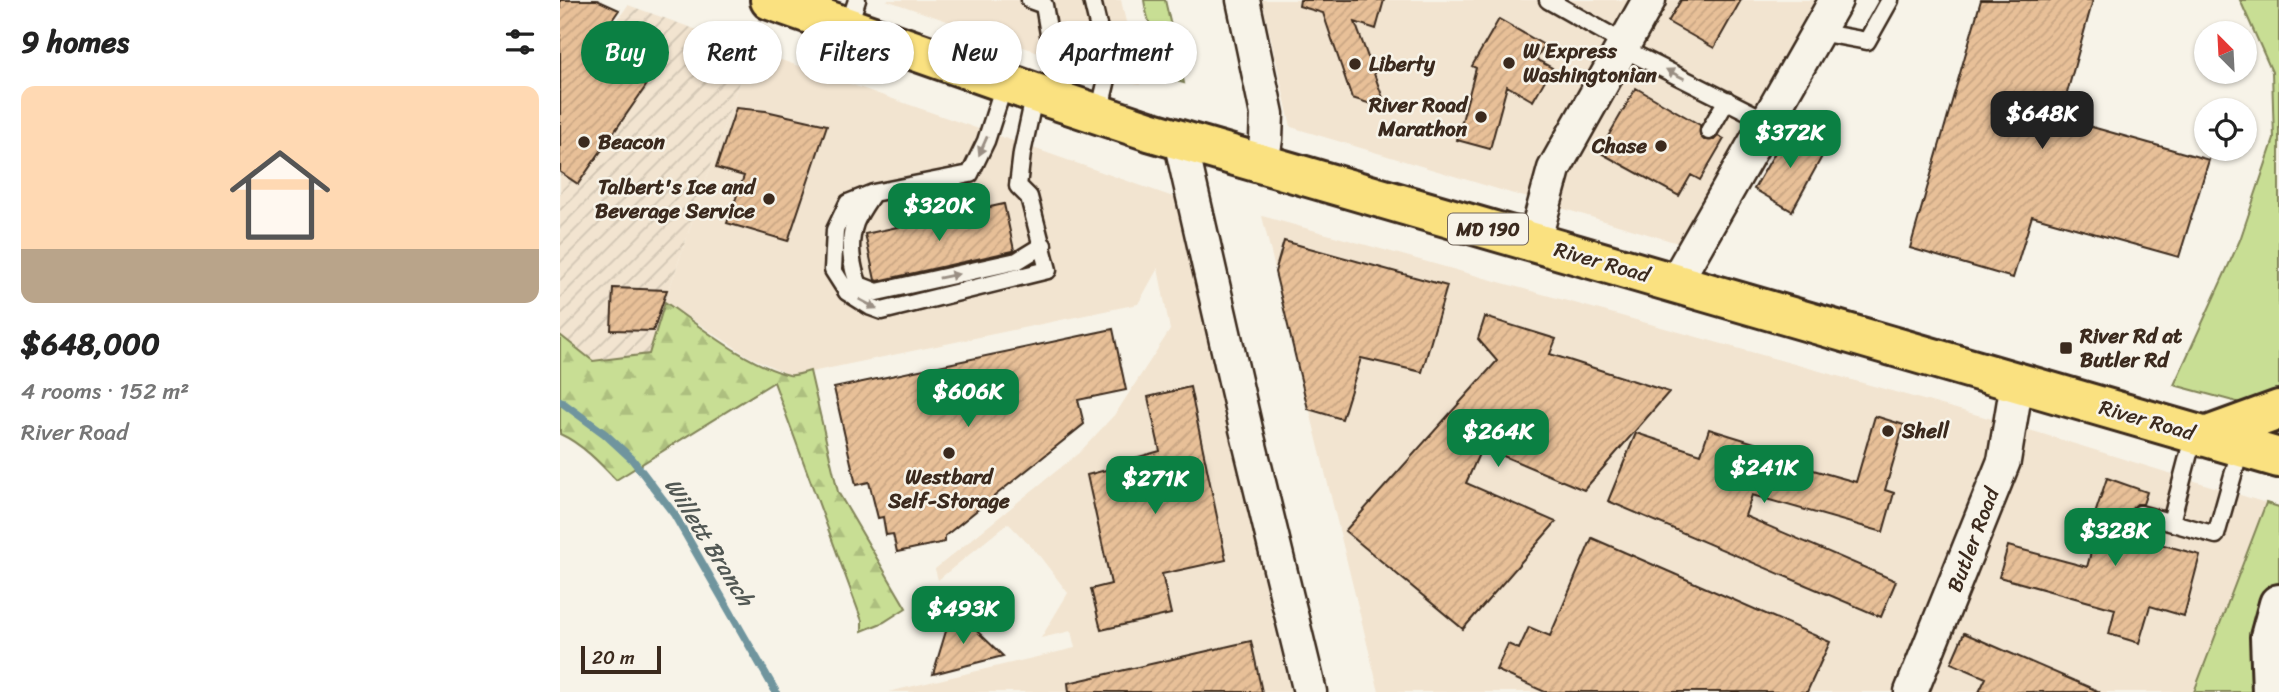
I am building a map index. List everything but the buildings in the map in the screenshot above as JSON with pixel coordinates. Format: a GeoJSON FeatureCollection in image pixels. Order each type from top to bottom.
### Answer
{"type":"FeatureCollection","features":[{"type":"Feature","properties":{"kind":"main road","name":"River Road"},"geometry":{"type":"LineString","coordinates":[[770,0],[834,11],[1033,92],[1104,117],[2279,458]]}},
{"type":"Feature","properties":{"kind":"main road"},"geometry":{"type":"LineString","coordinates":[[2213,439],[2279,410]]}},
{"type":"Feature","properties":{"kind":"main road"},"geometry":{"type":"LineString","coordinates":[[2273,692],[2270,637],[2279,604]]}},
{"type":"Feature","properties":{"kind":"main road"},"geometry":{"type":"LineString","coordinates":[[2273,692],[2279,686]]}},
{"type":"Feature","properties":{"kind":"street"},"geometry":{"type":"LineString","coordinates":[[1243,0],[1267,114],[1262,163]]}},
{"type":"Feature","properties":{"kind":"street"},"geometry":{"type":"LineString","coordinates":[[1534,242],[1554,169],[1649,0]]}},
{"type":"Feature","properties":{"kind":"street"},"geometry":{"type":"LineString","coordinates":[[1675,283],[1836,0]]}},
{"type":"Feature","properties":{"kind":"street"},"geometry":{"type":"LineString","coordinates":[[1180,140],[1310,692]]}},
{"type":"Feature","properties":{"kind":"street","name":"Butler Road"},"geometry":{"type":"LineString","coordinates":[[1911,692],[2004,461],[2017,382]]}},
{"type":"Feature","properties":{"kind":"lane"},"geometry":{"type":"LineString","coordinates":[[1092,0],[1109,71],[1103,96],[1104,117]]}},
{"type":"Feature","properties":{"kind":"lane"},"geometry":{"type":"LineString","coordinates":[[1548,0],[1623,45],[1767,121]]}},
{"type":"Feature","properties":{"kind":"lane"},"geometry":{"type":"LineString","coordinates":[[1818,32],[1867,41],[1890,0]]}},
{"type":"Feature","properties":{"kind":"lane"},"geometry":{"type":"LineString","coordinates":[[1033,92],[986,141],[970,174],[873,193],[848,203],[835,230],[833,270],[847,292],[882,311],[1048,270],[1029,197],[1018,186],[1033,92],[1039,2]]}},
{"type":"Feature","properties":{"kind":"lane"},"geometry":{"type":"LineString","coordinates":[[1709,131],[1727,100]]}},
{"type":"Feature","properties":{"kind":"lane"},"geometry":{"type":"LineString","coordinates":[[873,193],[855,223],[852,245],[853,269],[859,285],[877,292],[1017,261],[1043,245]]}},
{"type":"Feature","properties":{"kind":"lane"},"geometry":{"type":"LineString","coordinates":[[2171,523],[2213,439]]}},
{"type":"Feature","properties":{"kind":"lane"},"geometry":{"type":"LineString","coordinates":[[2140,514],[2216,535],[2213,439]]}},
{"type":"Feature","properties":{"kind":"shaded area"},"geometry":{"type":"Polygon","coordinates":[[[886,0],[1121,0],[1126,21],[1036,21],[1036,51],[1022,47],[1022,21],[947,21],[886,0]]]}},
{"type":"Feature","properties":{"kind":"shaded area"},"geometry":{"type":"Polygon","coordinates":[[[1262,0],[1854,0],[1714,252],[1291,127],[1262,0]]]}},
{"type":"Feature","properties":{"kind":"shaded area"},"geometry":{"type":"Polygon","coordinates":[[[628,5],[683,25],[683,84],[738,84],[649,354],[593,361],[560,335],[560,101],[581,71],[581,84],[669,84],[669,21],[617,21],[628,5]]]}},
{"type":"Feature","properties":{"kind":"shaded area"},"geometry":{"type":"Polygon","coordinates":[[[782,60],[796,65],[796,84],[850,84],[1179,199],[1291,692],[888,692],[1075,648],[1071,631],[1041,638],[1068,593],[1038,554],[1008,523],[938,580],[935,569],[1080,452],[1116,413],[1170,330],[1158,268],[1138,304],[792,376],[748,356],[665,302],[738,84],[782,84],[782,60]]]}},
{"type":"Feature","properties":{"kind":"shaded area"},"geometry":{"type":"Polygon","coordinates":[[[1262,216],[2010,424],[2266,503],[2194,692],[1379,692],[1262,216]]]}},
{"type":"Feature","properties":{"kind":"green space"},"geometry":{"type":"Polygon","coordinates":[[[1144,0],[1165,0],[1170,21],[1148,19],[1144,0]]]}},
{"type":"Feature","properties":{"kind":"green space"},"geometry":{"type":"Polygon","coordinates":[[[2240,0],[2279,0],[2279,404],[2248,405],[2174,385],[2240,240],[2274,139],[2272,72],[2258,40],[2258,21],[2249,21],[2240,0]]]}},
{"type":"Feature","properties":{"kind":"green space"},"geometry":{"type":"Polygon","coordinates":[[[665,302],[724,344],[773,370],[789,375],[810,371],[838,492],[906,608],[884,622],[862,631],[862,621],[774,382],[616,480],[583,448],[560,434],[560,335],[593,361],[649,354],[665,302]]]}},
{"type":"Feature","properties":{"kind":"green space"},"geometry":{"type":"Polygon","coordinates":[[[2266,503],[2279,507],[2279,692],[2194,692],[2266,503]]]}},
{"type":"Feature","properties":{"kind":"waterway","name":"Willett Branch"},"geometry":{"type":"LineString","coordinates":[[560,401],[605,434],[632,459],[674,514],[776,692]]}},
{"type":"Feature","properties":{"kind":"place","name":"W Express Washingtonian"},"geometry":{"type":"Point","coordinates":[1509,63]}},
{"type":"Feature","properties":{"kind":"place","name":"Liberty"},"geometry":{"type":"Point","coordinates":[1355,64]}},
{"type":"Feature","properties":{"kind":"place","name":"River Road Marathon"},"geometry":{"type":"Point","coordinates":[1481,117]}},
{"type":"Feature","properties":{"kind":"place","name":"Beacon"},"geometry":{"type":"Point","coordinates":[584,142]}},
{"type":"Feature","properties":{"kind":"place","name":"Chase"},"geometry":{"type":"Point","coordinates":[1661,146]}},
{"type":"Feature","properties":{"kind":"place","name":"Talbert's Ice and Beverage Service"},"geometry":{"type":"Point","coordinates":[769,199]}},
{"type":"Feature","properties":{"kind":"place","name":"River Rd at Butler Rd"},"geometry":{"type":"Point","coordinates":[2066,348]}},
{"type":"Feature","properties":{"kind":"place","name":"Shell"},"geometry":{"type":"Point","coordinates":[1888,431]}},
{"type":"Feature","properties":{"kind":"place","name":"Westbard Self-Storage"},"geometry":{"type":"Point","coordinates":[949,453]}}]}
